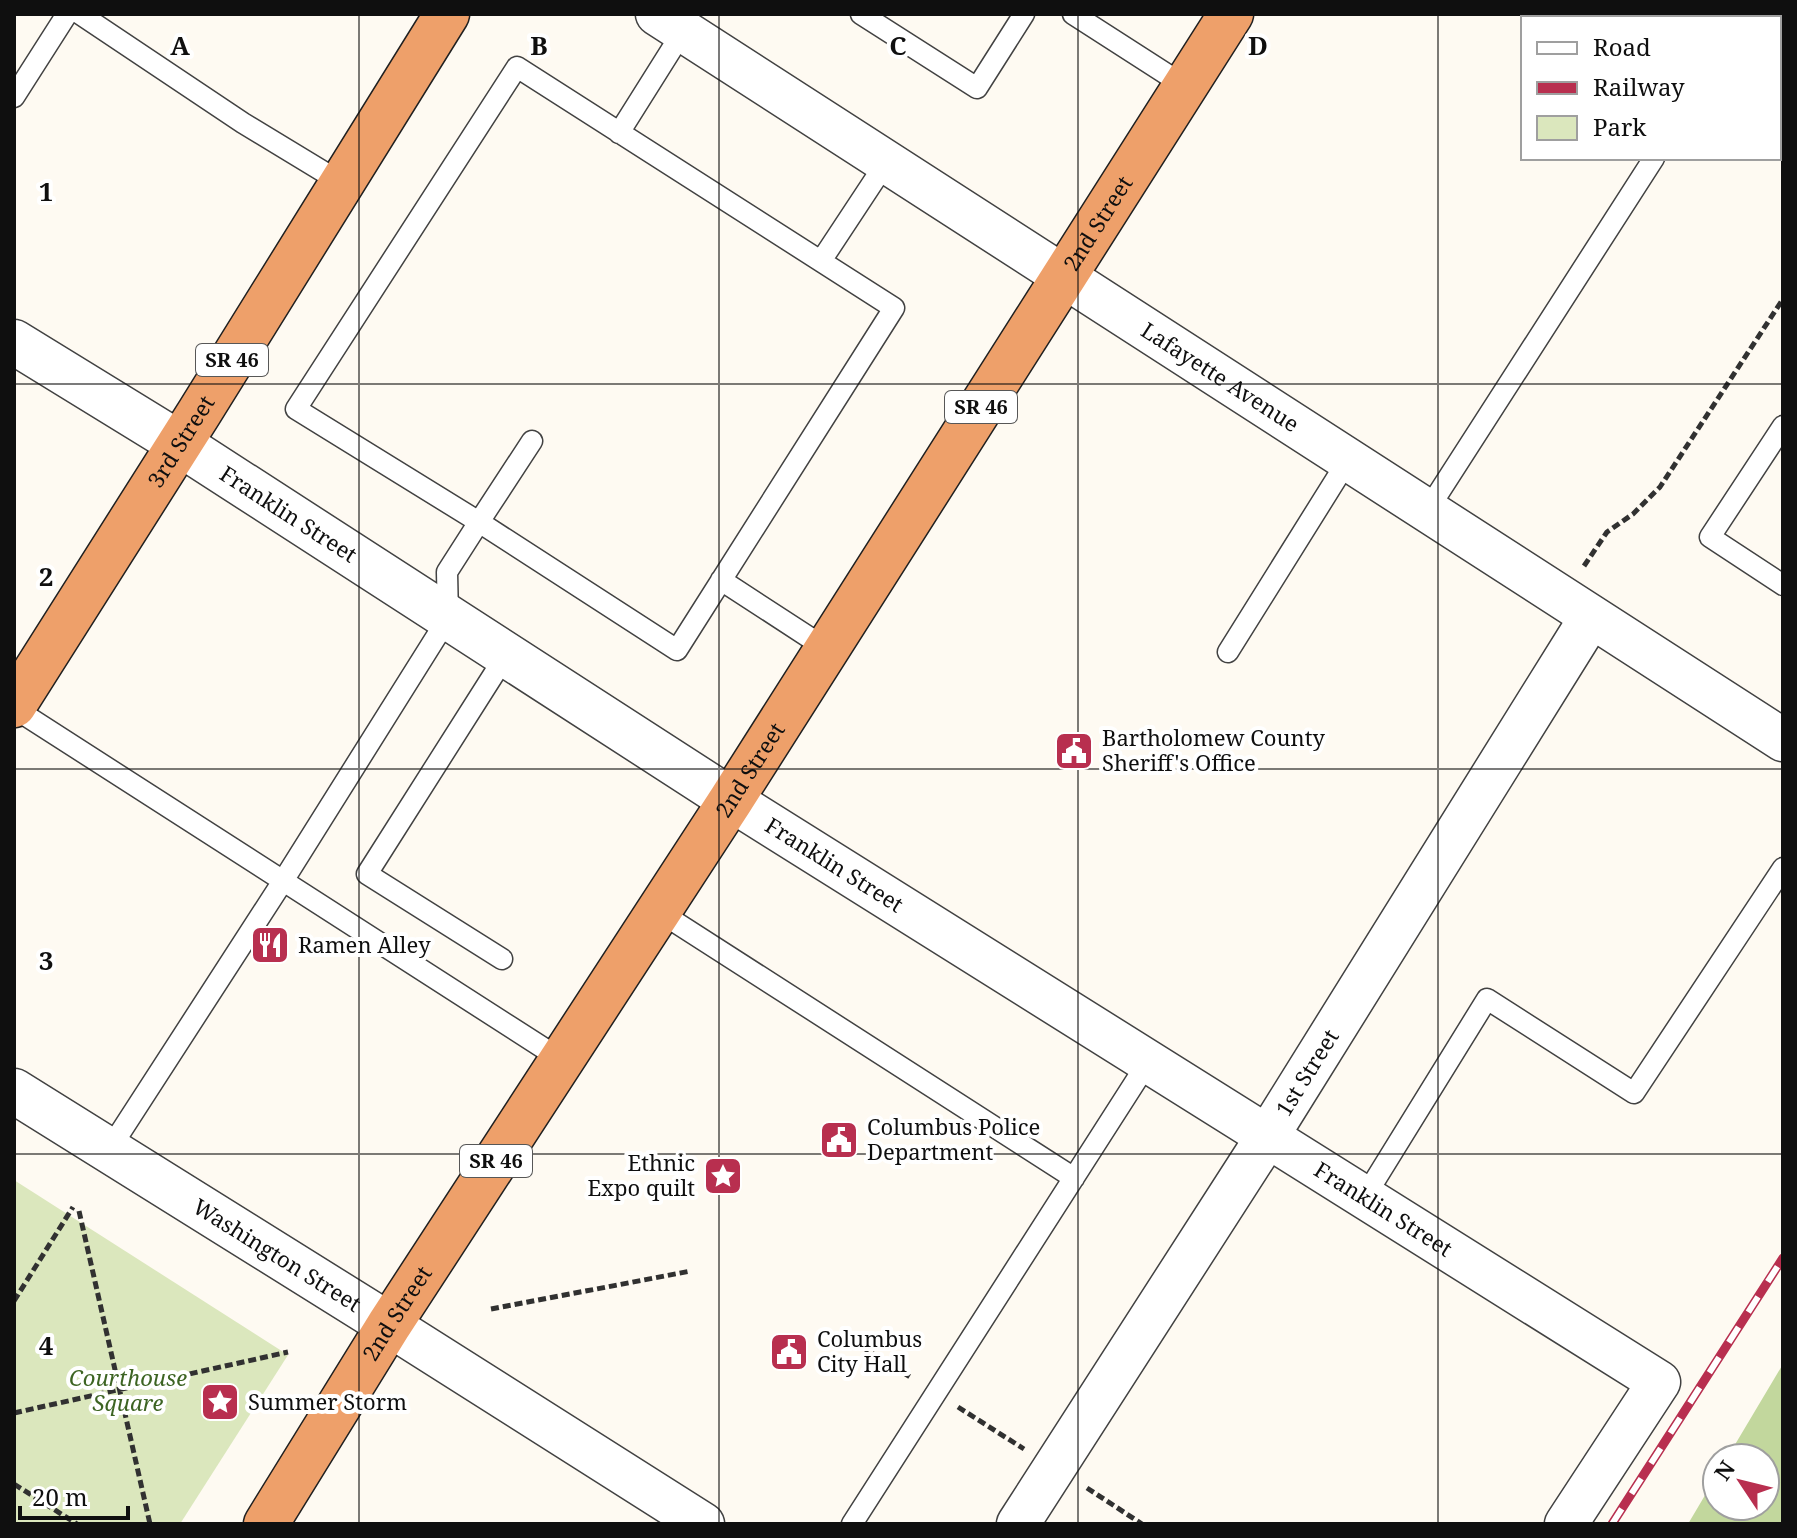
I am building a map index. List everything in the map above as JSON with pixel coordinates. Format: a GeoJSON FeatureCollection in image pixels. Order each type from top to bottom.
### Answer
{"type":"FeatureCollection","features":[{"type":"Feature","properties":{"kind":"highway","name":"3rd Street"},"geometry":{"type":"LineString","coordinates":[[14,706],[447,14]]}},
{"type":"Feature","properties":{"kind":"highway","name":"2nd Street"},"geometry":{"type":"LineString","coordinates":[[266,1524],[389,1325],[731,800],[1065,276],[1185,86],[1224,16]]}},
{"type":"Feature","properties":{"kind":"street","name":"Lafayette Avenue"},"geometry":{"type":"LineString","coordinates":[[678,20],[887,161],[1783,740]]}},
{"type":"Feature","properties":{"kind":"street","name":"Franklin Street"},"geometry":{"type":"LineString","coordinates":[[14,342],[180,444],[731,800],[1659,1382],[1566,1524]]}},
{"type":"Feature","properties":{"kind":"street","name":"1st Street"},"geometry":{"type":"LineString","coordinates":[[1018,1524],[1267,1137],[1576,608]]}},
{"type":"Feature","properties":{"kind":"street","name":"Washington Street"},"geometry":{"type":"LineString","coordinates":[[14,1091],[389,1325],[693,1521]]}},
{"type":"Feature","properties":{"kind":"lane"},"geometry":{"type":"LineString","coordinates":[[14,97],[67,14]]}},
{"type":"Feature","properties":{"kind":"lane"},"geometry":{"type":"LineString","coordinates":[[80,14],[243,123],[342,183]]}},
{"type":"Feature","properties":{"kind":"lane"},"geometry":{"type":"LineString","coordinates":[[861,14],[977,88],[1024,14]]}},
{"type":"Feature","properties":{"kind":"lane"},"geometry":{"type":"LineString","coordinates":[[1073,14],[1185,86]]}},
{"type":"Feature","properties":{"kind":"lane"},"geometry":{"type":"LineString","coordinates":[[619,133],[678,20]]}},
{"type":"Feature","properties":{"kind":"lane"},"geometry":{"type":"LineString","coordinates":[[517,67],[821,261],[894,308],[677,650],[296,409],[517,67]]}},
{"type":"Feature","properties":{"kind":"lane"},"geometry":{"type":"LineString","coordinates":[[1427,511],[1653,160]]}},
{"type":"Feature","properties":{"kind":"lane"},"geometry":{"type":"LineString","coordinates":[[821,261],[887,161]]}},
{"type":"Feature","properties":{"kind":"lane"},"geometry":{"type":"LineString","coordinates":[[1783,426],[1710,537],[1783,585]]}},
{"type":"Feature","properties":{"kind":"lane"},"geometry":{"type":"LineString","coordinates":[[109,1150],[448,618],[447,572],[532,441]]}},
{"type":"Feature","properties":{"kind":"lane"},"geometry":{"type":"LineString","coordinates":[[1228,652],[1348,460]]}},
{"type":"Feature","properties":{"kind":"lane"},"geometry":{"type":"LineString","coordinates":[[721,580],[827,649]]}},
{"type":"Feature","properties":{"kind":"lane"},"geometry":{"type":"LineString","coordinates":[[502,959],[367,874],[506,655]]}},
{"type":"Feature","properties":{"kind":"lane"},"geometry":{"type":"LineString","coordinates":[[14,706],[562,1060]]}},
{"type":"Feature","properties":{"kind":"lane"},"geometry":{"type":"LineString","coordinates":[[1364,1198],[1487,999],[1634,1093],[1783,868]]}},
{"type":"Feature","properties":{"kind":"lane"},"geometry":{"type":"LineString","coordinates":[[658,911],[1074,1178]]}},
{"type":"Feature","properties":{"kind":"lane"},"geometry":{"type":"LineString","coordinates":[[852,1524],[1148,1062]]}},
{"type":"Feature","properties":{"kind":"path"},"geometry":{"type":"LineString","coordinates":[[1576,608],[1607,532],[1633,514],[1660,487],[1783,299]]}},
{"type":"Feature","properties":{"kind":"path"},"geometry":{"type":"LineString","coordinates":[[14,1301],[76,1209],[150,1524]]}},
{"type":"Feature","properties":{"kind":"path"},"geometry":{"type":"LineString","coordinates":[[491,1309],[691,1271]]}},
{"type":"Feature","properties":{"kind":"path"},"geometry":{"type":"LineString","coordinates":[[862,1347],[1142,1524]]}},
{"type":"Feature","properties":{"kind":"path"},"geometry":{"type":"LineString","coordinates":[[14,1413],[288,1352]]}},
{"type":"Feature","properties":{"kind":"path"},"geometry":{"type":"LineString","coordinates":[[14,1484],[77,1524]]}},
{"type":"Feature","properties":{"kind":"green space","name":"Courthouse Square"},"geometry":{"type":"Polygon","coordinates":[[[14,1180],[288,1355],[180,1524],[14,1524],[14,1180]]]}},
{"type":"Feature","properties":{"kind":"green space"},"geometry":{"type":"Polygon","coordinates":[[[1783,1364],[1783,1524],[1688,1524],[1701,1502],[1701,1522],[1781,1522],[1781,1442],[1737,1442],[1783,1364]]]}},
{"type":"Feature","properties":{"kind":"railway"},"geometry":{"type":"LineString","coordinates":[[1612,1524],[1783,1258]]}},
{"type":"Feature","properties":{"kind":"place","name":"Bartholomew County Sheriff's Office"},"geometry":{"type":"Point","coordinates":[1074,751]}},
{"type":"Feature","properties":{"kind":"place","name":"Ramen Alley"},"geometry":{"type":"Point","coordinates":[270,945]}},
{"type":"Feature","properties":{"kind":"place","name":"Columbus Police Department"},"geometry":{"type":"Point","coordinates":[839,1140]}},
{"type":"Feature","properties":{"kind":"place","name":"Ethnic Expo quilt"},"geometry":{"type":"Point","coordinates":[723,1176]}},
{"type":"Feature","properties":{"kind":"place","name":"Columbus City Hall"},"geometry":{"type":"Point","coordinates":[789,1352]}},
{"type":"Feature","properties":{"kind":"place","name":"Summer Storm"},"geometry":{"type":"Point","coordinates":[220,1402]}}]}
